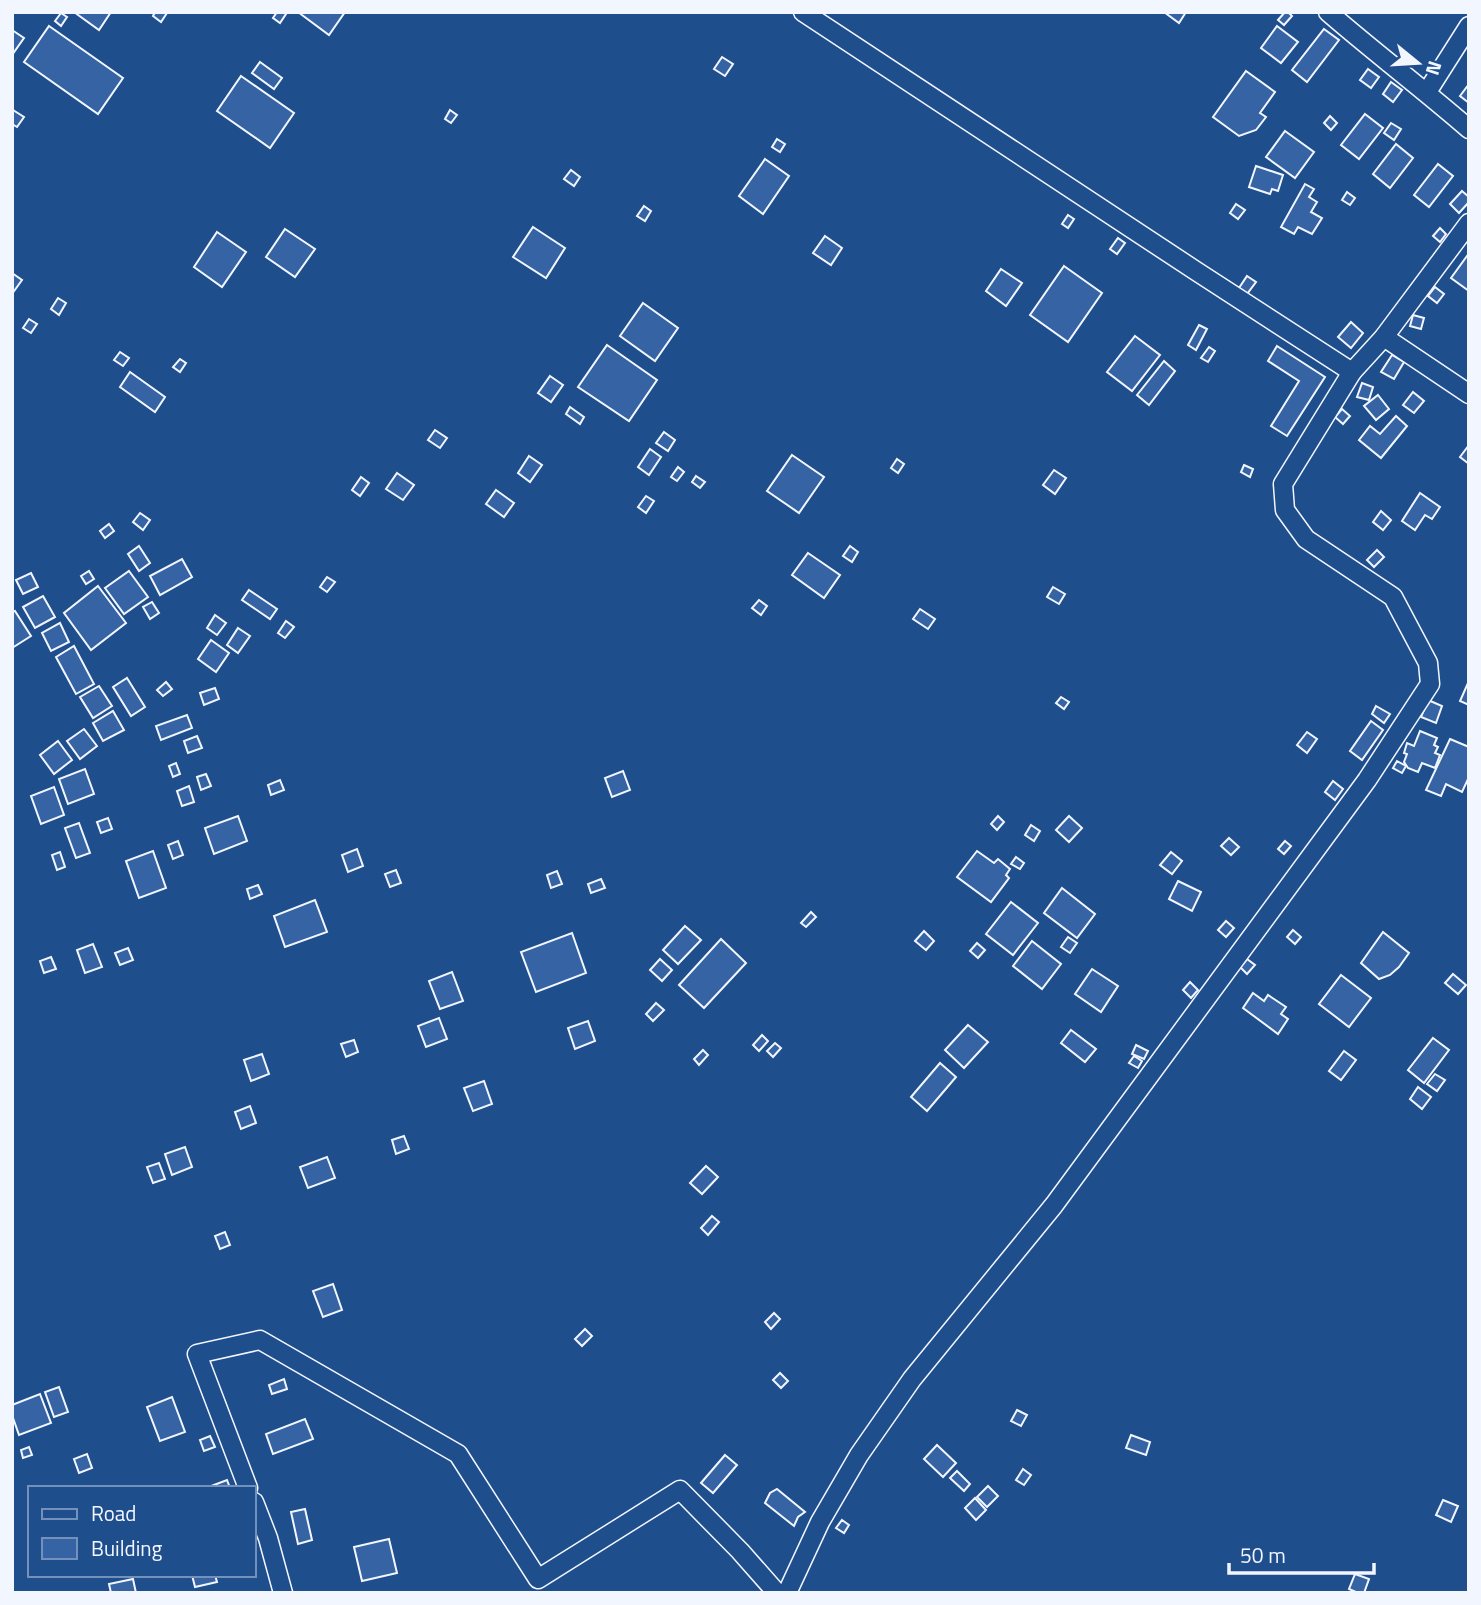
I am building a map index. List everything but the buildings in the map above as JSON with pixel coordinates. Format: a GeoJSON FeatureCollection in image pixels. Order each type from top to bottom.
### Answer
{"type":"FeatureCollection","features":[{"type":"Feature","properties":{"kind":"street"},"geometry":{"type":"LineString","coordinates":[[803,12],[1352,372]]}},
{"type":"Feature","properties":{"kind":"street"},"geometry":{"type":"LineString","coordinates":[[1328,12],[1469,129]]}},
{"type":"Feature","properties":{"kind":"street"},"geometry":{"type":"LineString","coordinates":[[1427,92],[1469,26]]}},
{"type":"Feature","properties":{"kind":"street"},"geometry":{"type":"LineString","coordinates":[[787,1593],[820,1522],[853,1466],[905,1390],[1054,1205],[1367,780],[1430,684],[1428,663],[1393,597],[1306,539],[1285,510],[1283,484],[1352,372],[1384,337],[1469,223]]}},
{"type":"Feature","properties":{"kind":"street"},"geometry":{"type":"LineString","coordinates":[[1384,337],[1469,394]]}},
{"type":"Feature","properties":{"kind":"street"},"geometry":{"type":"LineString","coordinates":[[247,1486],[197,1354],[260,1340],[458,1454],[538,1579],[680,1490],[777,1593]]}},
{"type":"Feature","properties":{"kind":"street"},"geometry":{"type":"LineString","coordinates":[[256,1507],[268,1538],[283,1593]]}}]}
